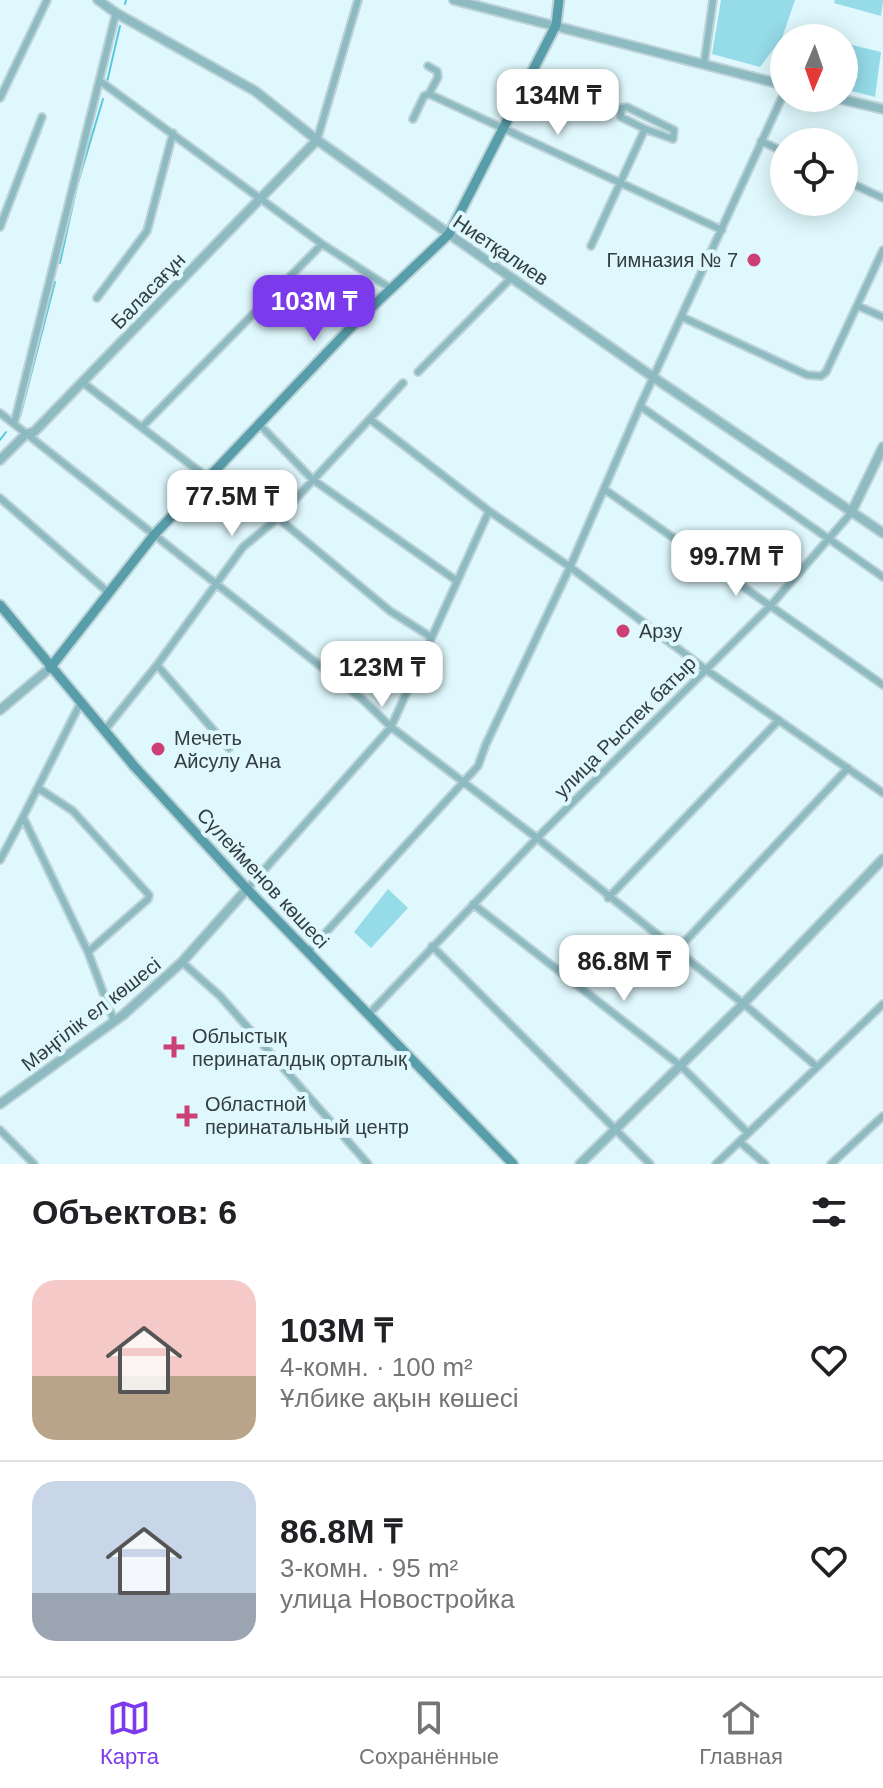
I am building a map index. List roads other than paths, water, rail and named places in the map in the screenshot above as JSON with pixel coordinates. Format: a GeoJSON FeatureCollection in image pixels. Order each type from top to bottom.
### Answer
{"type":"FeatureCollection","features":[{"type":"Feature","properties":{"kind":"main road"},"geometry":{"type":"LineString","coordinates":[[50,668],[154,535],[390,288],[449,234],[556,25],[559,0]]}},
{"type":"Feature","properties":{"kind":"main road","name":"Сүлейменов көшесі"},"geometry":{"type":"LineString","coordinates":[[0,605],[80,704],[247,889],[513,1164]]}},
{"type":"Feature","properties":{"kind":"street"},"geometry":{"type":"LineString","coordinates":[[0,98],[47,0]]}},
{"type":"Feature","properties":{"kind":"street","name":"Ниетқалиев"},"geometry":{"type":"LineString","coordinates":[[98,0],[235,78],[274,104],[317,140],[449,234],[883,533]]}},
{"type":"Feature","properties":{"kind":"street"},"geometry":{"type":"LineString","coordinates":[[317,140],[358,0]]}},
{"type":"Feature","properties":{"kind":"street"},"geometry":{"type":"LineString","coordinates":[[454,0],[770,81]]}},
{"type":"Feature","properties":{"kind":"street"},"geometry":{"type":"LineString","coordinates":[[704,64],[713,0]]}},
{"type":"Feature","properties":{"kind":"street"},"geometry":{"type":"LineString","coordinates":[[14,424],[116,13]]}},
{"type":"Feature","properties":{"kind":"street"},"geometry":{"type":"LineString","coordinates":[[413,119],[438,77],[437,71],[428,66]]}},
{"type":"Feature","properties":{"kind":"street"},"geometry":{"type":"LineString","coordinates":[[100,81],[322,244],[390,288]]}},
{"type":"Feature","properties":{"kind":"street"},"geometry":{"type":"LineString","coordinates":[[429,94],[722,230]]}},
{"type":"Feature","properties":{"kind":"street"},"geometry":{"type":"LineString","coordinates":[[858,103],[883,109]]}},
{"type":"Feature","properties":{"kind":"street"},"geometry":{"type":"LineString","coordinates":[[627,107],[674,130],[675,134],[673,139],[668,139],[645,129],[621,117],[622,108],[627,107]]}},
{"type":"Feature","properties":{"kind":"street"},"geometry":{"type":"LineString","coordinates":[[308,952],[478,766],[775,112]]}},
{"type":"Feature","properties":{"kind":"street"},"geometry":{"type":"LineString","coordinates":[[0,227],[42,117]]}},
{"type":"Feature","properties":{"kind":"street"},"geometry":{"type":"LineString","coordinates":[[591,246],[645,129]]}},
{"type":"Feature","properties":{"kind":"street"},"geometry":{"type":"LineString","coordinates":[[97,298],[147,231],[173,133]]}},
{"type":"Feature","properties":{"kind":"street","name":"Баласағұн"},"geometry":{"type":"LineString","coordinates":[[0,460],[26,434],[34,432],[317,140]]}},
{"type":"Feature","properties":{"kind":"street"},"geometry":{"type":"LineString","coordinates":[[761,141],[770,145]]}},
{"type":"Feature","properties":{"kind":"street"},"geometry":{"type":"LineString","coordinates":[[858,186],[883,198]]}},
{"type":"Feature","properties":{"kind":"street"},"geometry":{"type":"LineString","coordinates":[[142,427],[322,244]]}},
{"type":"Feature","properties":{"kind":"street"},"geometry":{"type":"LineString","coordinates":[[682,317],[807,375],[821,376],[826,372],[883,250]]}},
{"type":"Feature","properties":{"kind":"street"},"geometry":{"type":"LineString","coordinates":[[418,372],[512,277]]}},
{"type":"Feature","properties":{"kind":"street"},"geometry":{"type":"LineString","coordinates":[[858,306],[883,317]]}},
{"type":"Feature","properties":{"kind":"street"},"geometry":{"type":"LineString","coordinates":[[82,382],[208,478]]}},
{"type":"Feature","properties":{"kind":"street"},"geometry":{"type":"LineString","coordinates":[[104,731],[157,665],[243,547],[278,518],[403,383]]}},
{"type":"Feature","properties":{"kind":"street"},"geometry":{"type":"LineString","coordinates":[[640,406],[883,577]]}},
{"type":"Feature","properties":{"kind":"street"},"geometry":{"type":"LineString","coordinates":[[0,413],[217,582],[362,699],[391,727],[537,838],[817,1067]]}},
{"type":"Feature","properties":{"kind":"street"},"geometry":{"type":"LineString","coordinates":[[371,420],[489,511],[570,567],[705,669],[883,793]]}},
{"type":"Feature","properties":{"kind":"street"},"geometry":{"type":"LineString","coordinates":[[259,424],[312,479],[457,581]]}},
{"type":"Feature","properties":{"kind":"street","name":"улица Рыспек батыр"},"geometry":{"type":"LineString","coordinates":[[369,1014],[537,838],[771,605],[851,513],[883,447]]}},
{"type":"Feature","properties":{"kind":"street"},"geometry":{"type":"LineString","coordinates":[[604,489],[883,685]]}},
{"type":"Feature","properties":{"kind":"street"},"geometry":{"type":"LineString","coordinates":[[0,498],[109,593]]}},
{"type":"Feature","properties":{"kind":"street","name":"Мәңгілік ел көшесі"},"geometry":{"type":"LineString","coordinates":[[0,1104],[114,1021],[182,962],[391,727],[489,511]]}},
{"type":"Feature","properties":{"kind":"street"},"geometry":{"type":"LineString","coordinates":[[278,518],[390,611],[431,637]]}},
{"type":"Feature","properties":{"kind":"street"},"geometry":{"type":"LineString","coordinates":[[157,665],[229,748]]}},
{"type":"Feature","properties":{"kind":"street"},"geometry":{"type":"LineString","coordinates":[[0,710],[50,668]]}},
{"type":"Feature","properties":{"kind":"street"},"geometry":{"type":"LineString","coordinates":[[0,860],[80,704]]}},
{"type":"Feature","properties":{"kind":"street"},"geometry":{"type":"LineString","coordinates":[[608,898],[779,720]]}},
{"type":"Feature","properties":{"kind":"street"},"geometry":{"type":"LineString","coordinates":[[676,951],[848,768]]}},
{"type":"Feature","properties":{"kind":"street"},"geometry":{"type":"LineString","coordinates":[[38,788],[73,811],[149,895],[88,952]]}},
{"type":"Feature","properties":{"kind":"street"},"geometry":{"type":"LineString","coordinates":[[23,817],[88,952],[114,1021]]}},
{"type":"Feature","properties":{"kind":"street"},"geometry":{"type":"LineString","coordinates":[[580,1164],[742,1005],[883,859]]}},
{"type":"Feature","properties":{"kind":"street"},"geometry":{"type":"LineString","coordinates":[[473,904],[681,1066],[748,1133]]}},
{"type":"Feature","properties":{"kind":"street"},"geometry":{"type":"LineString","coordinates":[[432,946],[650,1164]]}},
{"type":"Feature","properties":{"kind":"street"},"geometry":{"type":"LineString","coordinates":[[182,962],[220,996],[368,1164]]}},
{"type":"Feature","properties":{"kind":"street"},"geometry":{"type":"LineString","coordinates":[[716,1164],[882,1007]]}},
{"type":"Feature","properties":{"kind":"street"},"geometry":{"type":"LineString","coordinates":[[831,1164],[883,1116]]}},
{"type":"Feature","properties":{"kind":"street"},"geometry":{"type":"LineString","coordinates":[[0,1130],[34,1164]]}},
{"type":"Feature","properties":{"kind":"street"},"geometry":{"type":"LineString","coordinates":[[740,1142],[765,1164]]}},
{"type":"Feature","properties":{"kind":"waterway"},"geometry":{"type":"LineString","coordinates":[[125,4],[126,0]]}},
{"type":"Feature","properties":{"kind":"waterway"},"geometry":{"type":"LineString","coordinates":[[107,82],[120,26]]}},
{"type":"Feature","properties":{"kind":"waterway"},"geometry":{"type":"LineString","coordinates":[[60,263],[77,186],[103,99]]}},
{"type":"Feature","properties":{"kind":"waterway"},"geometry":{"type":"LineString","coordinates":[[20,417],[55,282]]}},
{"type":"Feature","properties":{"kind":"waterway"},"geometry":{"type":"LineString","coordinates":[[0,440],[6,432]]}},
{"type":"Feature","properties":{"kind":"place","name":"Гимназия № 7"},"geometry":{"type":"Point","coordinates":[754,260]}},
{"type":"Feature","properties":{"kind":"place","name":"Арзу"},"geometry":{"type":"Point","coordinates":[623,631]}},
{"type":"Feature","properties":{"kind":"place","name":"Мечеть Айсулу Ана"},"geometry":{"type":"Point","coordinates":[158,749]}},
{"type":"Feature","properties":{"kind":"place","name":"Облыстық перинаталдық орталық"},"geometry":{"type":"Point","coordinates":[174,1047]}},
{"type":"Feature","properties":{"kind":"place","name":"Областной перинатальный центр"},"geometry":{"type":"Point","coordinates":[187,1116]}}]}
